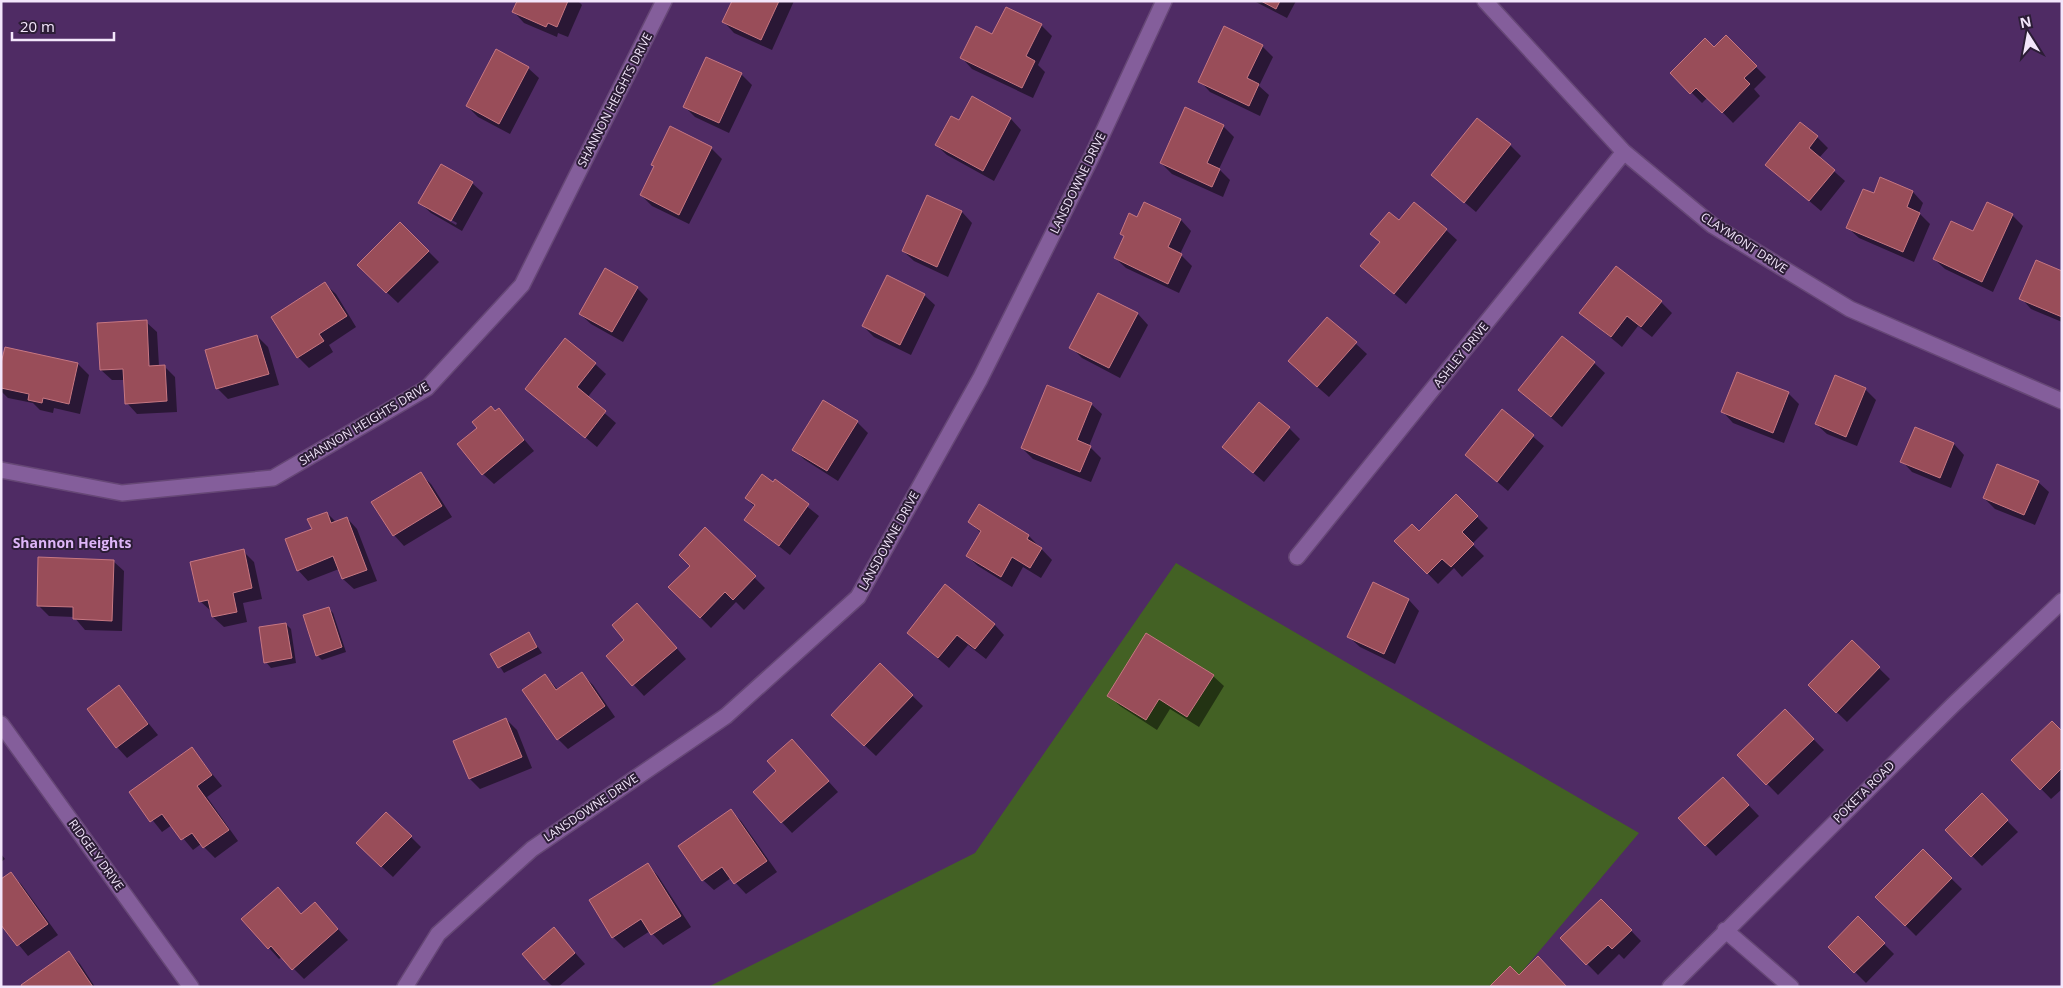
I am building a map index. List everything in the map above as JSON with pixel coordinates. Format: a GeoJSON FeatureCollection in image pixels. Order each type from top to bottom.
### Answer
{"type":"FeatureCollection","features":[{"type":"Feature","properties":{"kind":"street","name":"SHANNON HEIGHTS DRIVE"},"geometry":{"type":"LineString","coordinates":[[1,470],[122,493],[273,478],[427,388],[522,285],[664,1]]}},
{"type":"Feature","properties":{"kind":"street","name":"LANSDOWNE DRIVE"},"geometry":{"type":"LineString","coordinates":[[405,987],[438,934],[532,849],[726,716],[858,597],[980,379],[1092,156],[1164,1]]}},
{"type":"Feature","properties":{"kind":"street","name":"CLAYMONT DRIVE"},"geometry":{"type":"LineString","coordinates":[[1485,1],[1624,152],[1712,225],[1850,309],[2062,401]]}},
{"type":"Feature","properties":{"kind":"street","name":"ASHLEY DRIVE"},"geometry":{"type":"LineString","coordinates":[[1297,557],[1624,152]]}},
{"type":"Feature","properties":{"kind":"street","name":"POKETA ROAD"},"geometry":{"type":"LineString","coordinates":[[1670,987],[1953,704],[2062,601]]}},
{"type":"Feature","properties":{"kind":"street","name":"RIDGELY DRIVE"},"geometry":{"type":"LineString","coordinates":[[1,724],[192,987]]}},
{"type":"Feature","properties":{"kind":"street"},"geometry":{"type":"LineString","coordinates":[[1725,930],[1791,987]]}},
{"type":"Feature","properties":{"kind":"green space"},"geometry":{"type":"Polygon","coordinates":[[[1176,563],[1639,833],[1509,987],[708,987],[975,853],[1176,563]]]}},
{"type":"Feature","properties":{"kind":"building"},"geometry":{"type":"Polygon","coordinates":[[[517,1],[568,1],[557,27],[548,23],[546,27],[512,12],[517,1]]]}},
{"type":"Feature","properties":{"kind":"building"},"geometry":{"type":"Polygon","coordinates":[[[732,1],[779,1],[761,40],[722,22],[732,1]]]}},
{"type":"Feature","properties":{"kind":"building"},"geometry":{"type":"Polygon","coordinates":[[[1261,1],[1280,1],[1276,9],[1261,1]]]}},
{"type":"Feature","properties":{"kind":"building"},"geometry":{"type":"Polygon","coordinates":[[[1006,7],[1042,24],[1026,56],[1035,61],[1022,88],[960,58],[976,26],[992,34],[1006,7]]]}},
{"type":"Feature","properties":{"kind":"building"},"geometry":{"type":"Polygon","coordinates":[[[1224,26],[1263,45],[1247,78],[1259,84],[1249,106],[1198,82],[1224,26]]]}},
{"type":"Feature","properties":{"kind":"building"},"geometry":{"type":"Polygon","coordinates":[[[1726,35],[1757,66],[1744,78],[1750,84],[1722,113],[1696,88],[1690,94],[1670,73],[1705,38],[1714,47],[1726,35]]]}},
{"type":"Feature","properties":{"kind":"building"},"geometry":{"type":"Polygon","coordinates":[[[496,49],[529,67],[499,124],[466,106],[496,49]]]}},
{"type":"Feature","properties":{"kind":"building"},"geometry":{"type":"Polygon","coordinates":[[[706,57],[742,73],[719,123],[683,107],[706,57]]]}},
{"type":"Feature","properties":{"kind":"building"},"geometry":{"type":"Polygon","coordinates":[[[972,96],[1011,118],[983,171],[935,145],[951,116],[959,120],[972,96]]]}},
{"type":"Feature","properties":{"kind":"building"},"geometry":{"type":"Polygon","coordinates":[[[1185,107],[1224,125],[1207,163],[1220,169],[1212,187],[1160,163],[1185,107]]]}},
{"type":"Feature","properties":{"kind":"building"},"geometry":{"type":"Polygon","coordinates":[[[1477,118],[1511,144],[1464,203],[1431,175],[1477,118]]]}},
{"type":"Feature","properties":{"kind":"building"},"geometry":{"type":"Polygon","coordinates":[[[1800,122],[1818,136],[1809,148],[1835,170],[1809,201],[1765,165],[1800,122]]]}},
{"type":"Feature","properties":{"kind":"building"},"geometry":{"type":"Polygon","coordinates":[[[670,126],[712,147],[679,215],[640,195],[654,166],[651,165],[670,126]]]}},
{"type":"Feature","properties":{"kind":"building"},"geometry":{"type":"Polygon","coordinates":[[[441,164],[473,182],[451,221],[418,203],[441,164]]]}},
{"type":"Feature","properties":{"kind":"building"},"geometry":{"type":"Polygon","coordinates":[[[1880,177],[1913,191],[1907,207],[1920,213],[1903,252],[1846,228],[1863,189],[1874,193],[1880,177]]]}},
{"type":"Feature","properties":{"kind":"building"},"geometry":{"type":"Polygon","coordinates":[[[927,195],[962,211],[937,267],[902,251],[927,195]]]}},
{"type":"Feature","properties":{"kind":"building"},"geometry":{"type":"Polygon","coordinates":[[[1144,202],[1181,219],[1168,247],[1182,254],[1168,284],[1114,258],[1124,236],[1120,234],[1129,213],[1137,217],[1144,202]]]}},
{"type":"Feature","properties":{"kind":"building"},"geometry":{"type":"Polygon","coordinates":[[[1414,202],[1447,229],[1394,294],[1360,266],[1380,242],[1370,234],[1389,212],[1399,220],[1414,202]]]}},
{"type":"Feature","properties":{"kind":"building"},"geometry":{"type":"Polygon","coordinates":[[[1987,202],[2013,214],[1982,282],[1933,259],[1951,221],[1973,231],[1987,202]]]}},
{"type":"Feature","properties":{"kind":"building"},"geometry":{"type":"Polygon","coordinates":[[[400,222],[429,251],[386,293],[357,265],[400,222]]]}},
{"type":"Feature","properties":{"kind":"building"},"geometry":{"type":"Polygon","coordinates":[[[2036,260],[2062,271],[2062,317],[2019,299],[2036,260]]]}},
{"type":"Feature","properties":{"kind":"building"},"geometry":{"type":"Polygon","coordinates":[[[1616,266],[1662,301],[1641,327],[1627,316],[1611,337],[1579,313],[1616,266]]]}},
{"type":"Feature","properties":{"kind":"building"},"geometry":{"type":"Polygon","coordinates":[[[605,268],[638,287],[612,332],[579,314],[605,268]]]}},
{"type":"Feature","properties":{"kind":"building"},"geometry":{"type":"Polygon","coordinates":[[[887,275],[925,294],[900,345],[862,326],[887,275]]]}},
{"type":"Feature","properties":{"kind":"building"},"geometry":{"type":"Polygon","coordinates":[[[325,282],[347,316],[319,334],[324,341],[297,358],[271,317],[325,282]]]}},
{"type":"Feature","properties":{"kind":"building"},"geometry":{"type":"Polygon","coordinates":[[[1098,293],[1138,313],[1109,368],[1069,348],[1098,293]]]}},
{"type":"Feature","properties":{"kind":"building"},"geometry":{"type":"Polygon","coordinates":[[[1327,317],[1357,342],[1317,387],[1288,361],[1327,317]]]}},
{"type":"Feature","properties":{"kind":"building"},"geometry":{"type":"Polygon","coordinates":[[[147,320],[149,366],[165,365],[167,401],[125,404],[123,369],[100,370],[97,323],[147,320]]]}},
{"type":"Feature","properties":{"kind":"building"},"geometry":{"type":"Polygon","coordinates":[[[257,335],[269,374],[216,389],[205,350],[257,335]]]}},
{"type":"Feature","properties":{"kind":"building"},"geometry":{"type":"Polygon","coordinates":[[[1562,336],[1595,362],[1551,417],[1518,390],[1562,336]]]}},
{"type":"Feature","properties":{"kind":"building"},"geometry":{"type":"Polygon","coordinates":[[[565,338],[596,363],[577,387],[606,411],[585,438],[525,389],[565,338]]]}},
{"type":"Feature","properties":{"kind":"building"},"geometry":{"type":"Polygon","coordinates":[[[5,347],[78,363],[69,404],[43,398],[42,403],[28,400],[29,394],[1,388],[1,363],[5,347]]]}},
{"type":"Feature","properties":{"kind":"building"},"geometry":{"type":"Polygon","coordinates":[[[1737,372],[1789,392],[1773,433],[1721,412],[1737,372]]]}},
{"type":"Feature","properties":{"kind":"building"},"geometry":{"type":"Polygon","coordinates":[[[1835,375],[1866,388],[1846,437],[1815,424],[1835,375]]]}},
{"type":"Feature","properties":{"kind":"building"},"geometry":{"type":"Polygon","coordinates":[[[1047,385],[1092,403],[1077,440],[1091,446],[1080,472],[1021,448],[1047,385]]]}},
{"type":"Feature","properties":{"kind":"building"},"geometry":{"type":"Polygon","coordinates":[[[823,400],[858,421],[827,471],[792,450],[823,400]]]}},
{"type":"Feature","properties":{"kind":"building"},"geometry":{"type":"Polygon","coordinates":[[[1259,402],[1290,427],[1253,473],[1222,447],[1259,402]]]}},
{"type":"Feature","properties":{"kind":"building"},"geometry":{"type":"Polygon","coordinates":[[[491,406],[495,411],[499,408],[524,440],[482,475],[457,444],[477,428],[472,422],[491,406]]]}},
{"type":"Feature","properties":{"kind":"building"},"geometry":{"type":"Polygon","coordinates":[[[1502,409],[1534,435],[1497,482],[1465,455],[1502,409]]]}},
{"type":"Feature","properties":{"kind":"building"},"geometry":{"type":"Polygon","coordinates":[[[1915,427],[1954,443],[1940,478],[1900,462],[1915,427]]]}},
{"type":"Feature","properties":{"kind":"building"},"geometry":{"type":"Polygon","coordinates":[[[1997,464],[2039,481],[2024,515],[1983,498],[1997,464]]]}},
{"type":"Feature","properties":{"kind":"building"},"geometry":{"type":"Polygon","coordinates":[[[421,472],[442,506],[393,536],[371,502],[421,472]]]}},
{"type":"Feature","properties":{"kind":"building"},"geometry":{"type":"Polygon","coordinates":[[[762,474],[773,482],[775,479],[809,504],[779,546],[744,520],[755,505],[745,498],[762,474]]]}},
{"type":"Feature","properties":{"kind":"building"},"geometry":{"type":"Polygon","coordinates":[[[1456,494],[1478,516],[1462,532],[1474,544],[1451,567],[1442,559],[1427,574],[1394,541],[1412,524],[1419,531],[1456,494]]]}},
{"type":"Feature","properties":{"kind":"building"},"geometry":{"type":"Polygon","coordinates":[[[979,504],[1029,535],[1027,539],[1042,548],[1030,568],[1012,557],[1001,577],[966,556],[981,531],[968,522],[979,504]]]}},
{"type":"Feature","properties":{"kind":"building"},"geometry":{"type":"Polygon","coordinates":[[[327,512],[331,523],[347,517],[367,570],[342,579],[333,556],[297,571],[285,539],[312,529],[307,519],[327,512]]]}},
{"type":"Feature","properties":{"kind":"building"},"geometry":{"type":"Polygon","coordinates":[[[705,527],[756,576],[733,600],[725,592],[700,618],[668,587],[690,566],[679,555],[705,527]]]}},
{"type":"Feature","properties":{"kind":"building"},"geometry":{"type":"Polygon","coordinates":[[[244,549],[252,588],[233,593],[237,612],[212,617],[208,600],[199,602],[190,562],[244,549]]]}},
{"type":"Feature","properties":{"kind":"building"},"geometry":{"type":"Polygon","coordinates":[[[38,557],[114,560],[112,621],[73,619],[73,607],[37,606],[38,557]]]}},
{"type":"Feature","properties":{"kind":"building"},"geometry":{"type":"Polygon","coordinates":[[[1373,582],[1409,599],[1384,654],[1347,637],[1373,582]]]}},
{"type":"Feature","properties":{"kind":"building"},"geometry":{"type":"Polygon","coordinates":[[[945,584],[995,624],[975,649],[957,635],[938,658],[907,633],[945,584]]]}},
{"type":"Feature","properties":{"kind":"building"},"geometry":{"type":"Polygon","coordinates":[[[637,603],[677,648],[632,686],[606,656],[624,640],[612,625],[637,603]]]}},
{"type":"Feature","properties":{"kind":"building"},"geometry":{"type":"Polygon","coordinates":[[[329,607],[342,647],[316,656],[303,615],[329,607]]]}},
{"type":"Feature","properties":{"kind":"building"},"geometry":{"type":"Polygon","coordinates":[[[286,623],[292,658],[264,663],[259,627],[286,623]]]}},
{"type":"Feature","properties":{"kind":"building"},"geometry":{"type":"Polygon","coordinates":[[[529,632],[537,647],[498,668],[490,654],[529,632]]]}},
{"type":"Feature","properties":{"kind":"building"},"geometry":{"type":"Polygon","coordinates":[[[1146,633],[1214,675],[1187,717],[1159,699],[1146,720],[1107,696],[1146,633]]]}},
{"type":"Feature","properties":{"kind":"building"},"geometry":{"type":"Polygon","coordinates":[[[1852,640],[1880,667],[1836,713],[1808,685],[1852,640]]]}},
{"type":"Feature","properties":{"kind":"building"},"geometry":{"type":"Polygon","coordinates":[[[880,663],[913,695],[864,746],[831,715],[880,663]]]}},
{"type":"Feature","properties":{"kind":"building"},"geometry":{"type":"Polygon","coordinates":[[[582,672],[605,706],[557,740],[522,690],[545,674],[556,690],[582,672]]]}},
{"type":"Feature","properties":{"kind":"building"},"geometry":{"type":"Polygon","coordinates":[[[119,685],[148,724],[116,748],[87,709],[119,685]]]}},
{"type":"Feature","properties":{"kind":"building"},"geometry":{"type":"Polygon","coordinates":[[[1785,709],[1814,739],[1766,785],[1737,755],[1785,709]]]}},
{"type":"Feature","properties":{"kind":"building"},"geometry":{"type":"Polygon","coordinates":[[[506,718],[522,757],[469,779],[453,741],[506,718]]]}},
{"type":"Feature","properties":{"kind":"building"},"geometry":{"type":"Polygon","coordinates":[[[2052,721],[2062,731],[2062,768],[2040,790],[2011,760],[2052,721]]]}},
{"type":"Feature","properties":{"kind":"building"},"geometry":{"type":"Polygon","coordinates":[[[792,739],[829,781],[781,823],[753,792],[776,771],[767,761],[792,739]]]}},
{"type":"Feature","properties":{"kind":"building"},"geometry":{"type":"Polygon","coordinates":[[[192,747],[212,775],[197,786],[229,830],[203,848],[192,833],[181,840],[162,814],[150,822],[129,792],[192,747]]]}},
{"type":"Feature","properties":{"kind":"building"},"geometry":{"type":"Polygon","coordinates":[[[1723,777],[1749,805],[1705,846],[1678,818],[1723,777]]]}},
{"type":"Feature","properties":{"kind":"building"},"geometry":{"type":"Polygon","coordinates":[[[1982,793],[2008,820],[1971,857],[1945,830],[1982,793]]]}},
{"type":"Feature","properties":{"kind":"building"},"geometry":{"type":"Polygon","coordinates":[[[731,809],[767,861],[734,884],[722,867],[702,881],[678,846],[731,809]]]}},
{"type":"Feature","properties":{"kind":"building"},"geometry":{"type":"Polygon","coordinates":[[[386,812],[412,836],[381,867],[356,843],[386,812]]]}},
{"type":"Feature","properties":{"kind":"building"},"geometry":{"type":"Polygon","coordinates":[[[1923,849],[1952,878],[1905,926],[1875,897],[1923,849]]]}},
{"type":"Feature","properties":{"kind":"building"},"geometry":{"type":"Polygon","coordinates":[[[648,863],[681,916],[651,935],[641,919],[612,938],[589,900],[648,863]]]}},
{"type":"Feature","properties":{"kind":"building"},"geometry":{"type":"Polygon","coordinates":[[[11,872],[48,924],[17,946],[1,925],[1,879],[11,872]]]}},
{"type":"Feature","properties":{"kind":"building"},"geometry":{"type":"Polygon","coordinates":[[[278,887],[301,914],[315,902],[338,929],[292,970],[271,946],[268,949],[241,919],[278,887]]]}},
{"type":"Feature","properties":{"kind":"building"},"geometry":{"type":"Polygon","coordinates":[[[1601,899],[1632,930],[1612,949],[1608,945],[1586,965],[1560,938],[1601,899]]]}},
{"type":"Feature","properties":{"kind":"building"},"geometry":{"type":"Polygon","coordinates":[[[1858,916],[1885,943],[1854,973],[1828,947],[1858,916]]]}},
{"type":"Feature","properties":{"kind":"building"},"geometry":{"type":"Polygon","coordinates":[[[554,927],[575,953],[544,980],[522,954],[554,927]]]}},
{"type":"Feature","properties":{"kind":"building"},"geometry":{"type":"Polygon","coordinates":[[[69,951],[93,987],[22,987],[21,985],[69,951]]]}},
{"type":"Feature","properties":{"kind":"building"},"geometry":{"type":"Polygon","coordinates":[[[1538,956],[1567,987],[1490,986],[1510,966],[1519,975],[1538,956]]]}},
{"type":"Feature","properties":{"kind":"district","name":"Shannon Heights"},"geometry":{"type":"Point","coordinates":[72,543]}}]}
